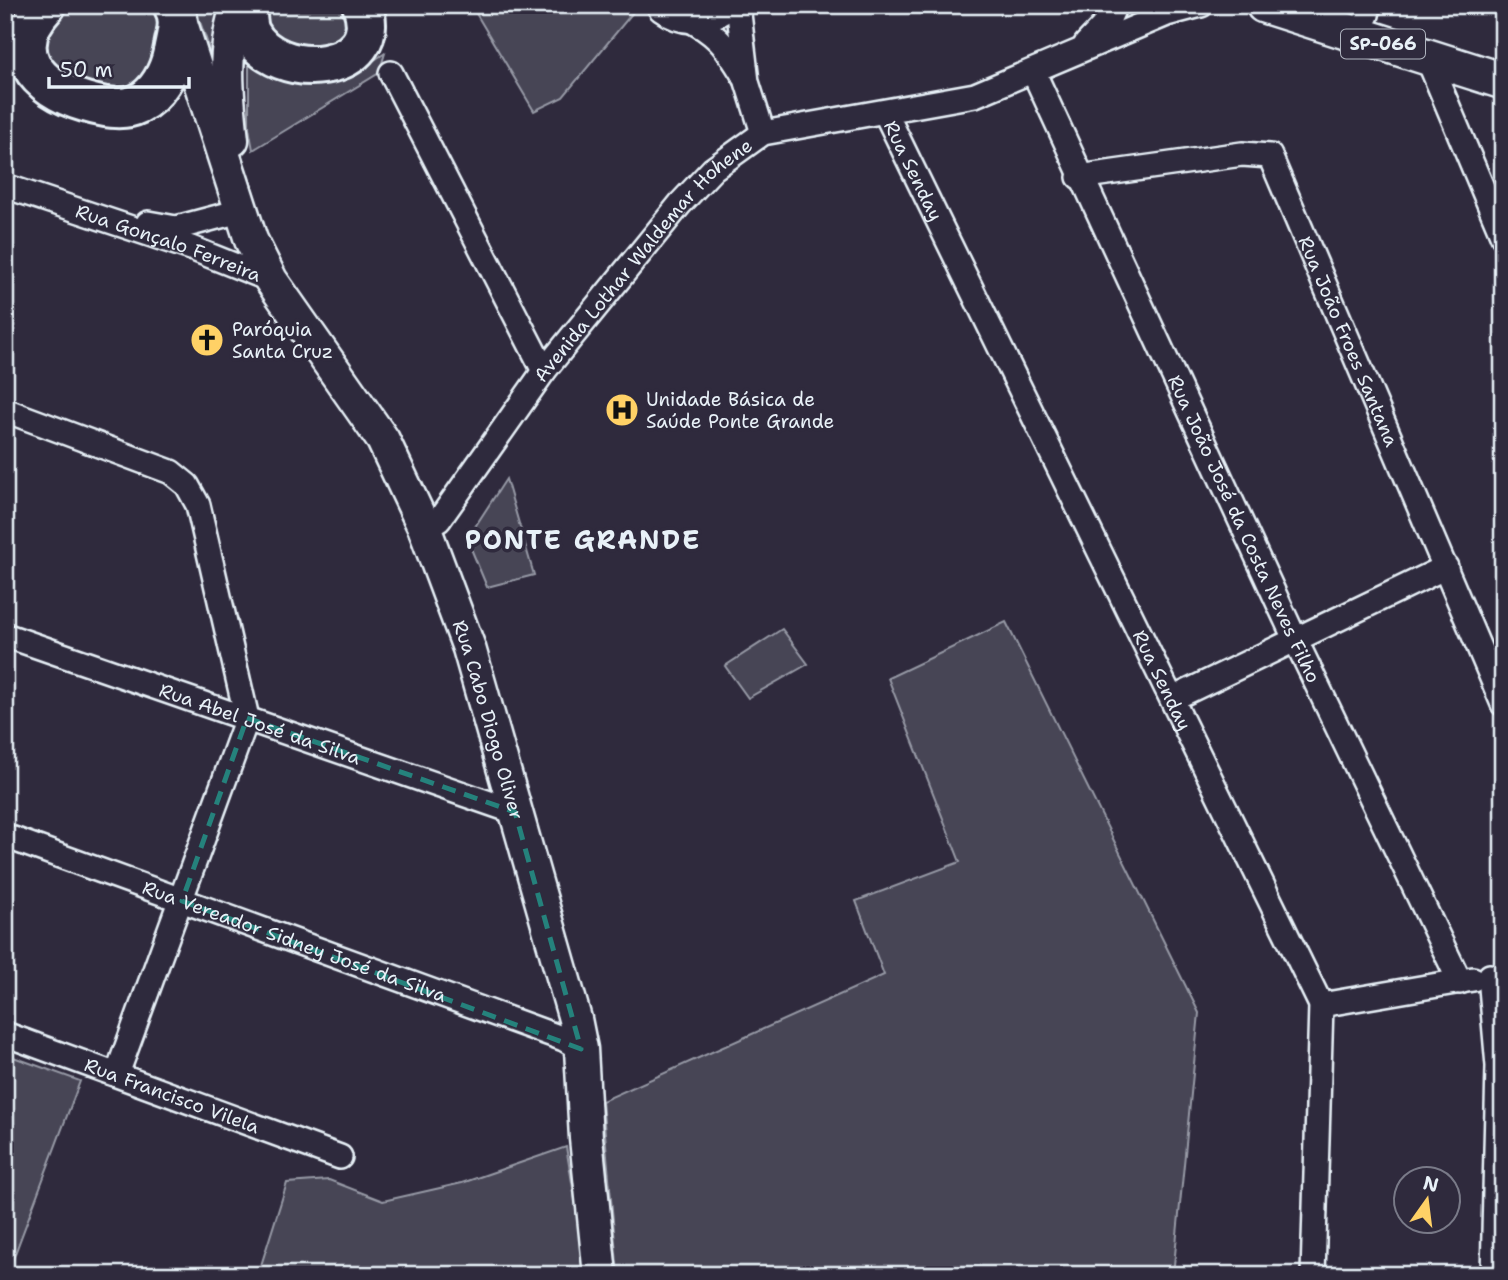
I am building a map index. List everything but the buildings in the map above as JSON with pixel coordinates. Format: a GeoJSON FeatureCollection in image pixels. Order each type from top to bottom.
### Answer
{"type":"FeatureCollection","features":[{"type":"Feature","properties":{"kind":"highway"},"geometry":{"type":"LineString","coordinates":[[46,5],[33,20],[27,38],[29,61],[35,75],[51,90],[74,99],[118,108],[139,104],[163,82],[171,62],[176,10]]}},
{"type":"Feature","properties":{"kind":"highway"},"geometry":{"type":"LineString","coordinates":[[246,5],[249,31],[257,42],[270,53],[294,63],[313,66],[332,64],[347,57],[358,47],[365,23],[362,5]]}},
{"type":"Feature","properties":{"kind":"main road"},"geometry":{"type":"LineString","coordinates":[[238,5],[230,34],[227,80],[240,211]]}},
{"type":"Feature","properties":{"kind":"main road"},"geometry":{"type":"LineString","coordinates":[[673,10],[710,13],[723,5]]}},
{"type":"Feature","properties":{"kind":"main road","name":"SP-066"},"geometry":{"type":"LineString","coordinates":[[1264,5],[1503,81]]}},
{"type":"Feature","properties":{"kind":"main road","name":"SP-066"},"geometry":{"type":"LineString","coordinates":[[1358,8],[1503,56]]}},
{"type":"Feature","properties":{"kind":"main road"},"geometry":{"type":"LineString","coordinates":[[176,10],[240,211]]}},
{"type":"Feature","properties":{"kind":"main road","name":"Rua Cabo Diogo Oliver"},"geometry":{"type":"LineString","coordinates":[[240,211],[271,280],[383,440],[432,523],[564,972],[581,1049],[586,1138],[600,1275]]}},
{"type":"Feature","properties":{"kind":"street"},"geometry":{"type":"LineString","coordinates":[[738,5],[747,82],[762,134]]}},
{"type":"Feature","properties":{"kind":"street"},"geometry":{"type":"LineString","coordinates":[[1074,54],[1097,35],[1115,5]]}},
{"type":"Feature","properties":{"kind":"street"},"geometry":{"type":"LineString","coordinates":[[1074,54],[1167,15],[1201,5]]}},
{"type":"Feature","properties":{"kind":"street"},"geometry":{"type":"LineString","coordinates":[[673,10],[712,31],[721,40],[747,82]]}},
{"type":"Feature","properties":{"kind":"street","name":"Avenida Lothar Waldemar Hohene"},"geometry":{"type":"LineString","coordinates":[[432,523],[544,371],[680,204],[713,169],[762,134],[886,114],[975,95],[1034,73],[1074,54]]}},
{"type":"Feature","properties":{"kind":"street"},"geometry":{"type":"LineString","coordinates":[[1428,59],[1503,236]]}},
{"type":"Feature","properties":{"kind":"street"},"geometry":{"type":"LineString","coordinates":[[391,73],[544,371]]}},
{"type":"Feature","properties":{"kind":"street","name":"Rua João José da Costa Neves Filho"},"geometry":{"type":"LineString","coordinates":[[1034,73],[1079,177],[1295,639],[1460,982]]}},
{"type":"Feature","properties":{"kind":"street","name":"Rua Senday"},"geometry":{"type":"LineString","coordinates":[[886,114],[1321,1005],[1313,1275]]}},
{"type":"Feature","properties":{"kind":"street","name":"Rua João Froes Santana"},"geometry":{"type":"LineString","coordinates":[[1079,177],[1242,154],[1270,156],[1503,704]]}},
{"type":"Feature","properties":{"kind":"street","name":"Rua Gonçalo Ferreira"},"geometry":{"type":"LineString","coordinates":[[5,186],[191,248],[271,280]]}},
{"type":"Feature","properties":{"kind":"street","name":"Rua Gonçalo Ferreira"},"geometry":{"type":"LineString","coordinates":[[66,206],[176,228],[240,211]]}},
{"type":"Feature","properties":{"kind":"street"},"geometry":{"type":"LineString","coordinates":[[5,410],[146,461],[171,472],[187,485],[198,505],[247,718],[117,1074]]}},
{"type":"Feature","properties":{"kind":"street"},"geometry":{"type":"LineString","coordinates":[[1172,699],[1446,567]]}},
{"type":"Feature","properties":{"kind":"street","name":"Rua Abel José da Silva"},"geometry":{"type":"LineString","coordinates":[[5,635],[515,812]]}},
{"type":"Feature","properties":{"kind":"street","name":"Rua Vereador Sidney José da Silva"},"geometry":{"type":"LineString","coordinates":[[5,836],[564,1039],[581,1049]]}},
{"type":"Feature","properties":{"kind":"street"},"geometry":{"type":"LineString","coordinates":[[1321,1005],[1496,974],[1498,1079],[1493,1275]]}},
{"type":"Feature","properties":{"kind":"street","name":"Rua Francisco Vilela"},"geometry":{"type":"LineString","coordinates":[[5,1034],[340,1157]]}},
{"type":"Feature","properties":{"kind":"highlighted area"},"geometry":{"type":"Polygon","coordinates":[[[247,718],[515,812],[581,1049],[182,901],[247,718]]]}},
{"type":"Feature","properties":{"kind":"shaded area"},"geometry":{"type":"Polygon","coordinates":[[[75,5],[154,5],[163,21],[167,68],[119,95],[54,71],[44,51],[51,17],[75,5]]]}},
{"type":"Feature","properties":{"kind":"shaded area"},"geometry":{"type":"Polygon","coordinates":[[[194,5],[230,5],[224,133],[209,47],[194,5]]]}},
{"type":"Feature","properties":{"kind":"shaded area"},"geometry":{"type":"Polygon","coordinates":[[[258,5],[354,5],[345,48],[279,48],[258,5]]]}},
{"type":"Feature","properties":{"kind":"shaded area"},"geometry":{"type":"Polygon","coordinates":[[[471,5],[639,5],[563,97],[534,111],[471,5]]]}},
{"type":"Feature","properties":{"kind":"shaded area"},"geometry":{"type":"Polygon","coordinates":[[[1128,5],[1168,5],[1114,30],[1128,5]]]}},
{"type":"Feature","properties":{"kind":"shaded area"},"geometry":{"type":"Polygon","coordinates":[[[249,50],[361,69],[385,53],[379,73],[253,150],[249,128],[249,50]]]}},
{"type":"Feature","properties":{"kind":"shaded area"},"geometry":{"type":"Polygon","coordinates":[[[506,479],[534,575],[487,587],[467,539],[506,479]]]}},
{"type":"Feature","properties":{"kind":"shaded area"},"geometry":{"type":"Polygon","coordinates":[[[1006,622],[1199,1013],[1173,1275],[618,1275],[602,1101],[884,975],[856,901],[960,862],[888,678],[1006,622]]]}},
{"type":"Feature","properties":{"kind":"shaded area"},"geometry":{"type":"Polygon","coordinates":[[[782,629],[808,664],[748,698],[725,666],[782,629]]]}},
{"type":"Feature","properties":{"kind":"shaded area"},"geometry":{"type":"Polygon","coordinates":[[[5,1054],[80,1081],[7,1275],[5,1275],[5,1054]]]}},
{"type":"Feature","properties":{"kind":"shaded area"},"geometry":{"type":"Polygon","coordinates":[[[566,1147],[588,1275],[576,1270],[541,1275],[258,1275],[287,1183],[329,1180],[383,1201],[462,1183],[566,1147]]]}},
{"type":"Feature","properties":{"kind":"place","name":"Paróquia Santa Cruz"},"geometry":{"type":"Point","coordinates":[207,340]}},
{"type":"Feature","properties":{"kind":"place","name":"Unidade Básica de Saúde Ponte Grande"},"geometry":{"type":"Point","coordinates":[622,410]}},
{"type":"Feature","properties":{"kind":"district","name":"PONTE GRANDE"},"geometry":{"type":"Point","coordinates":[583,540]}}]}
